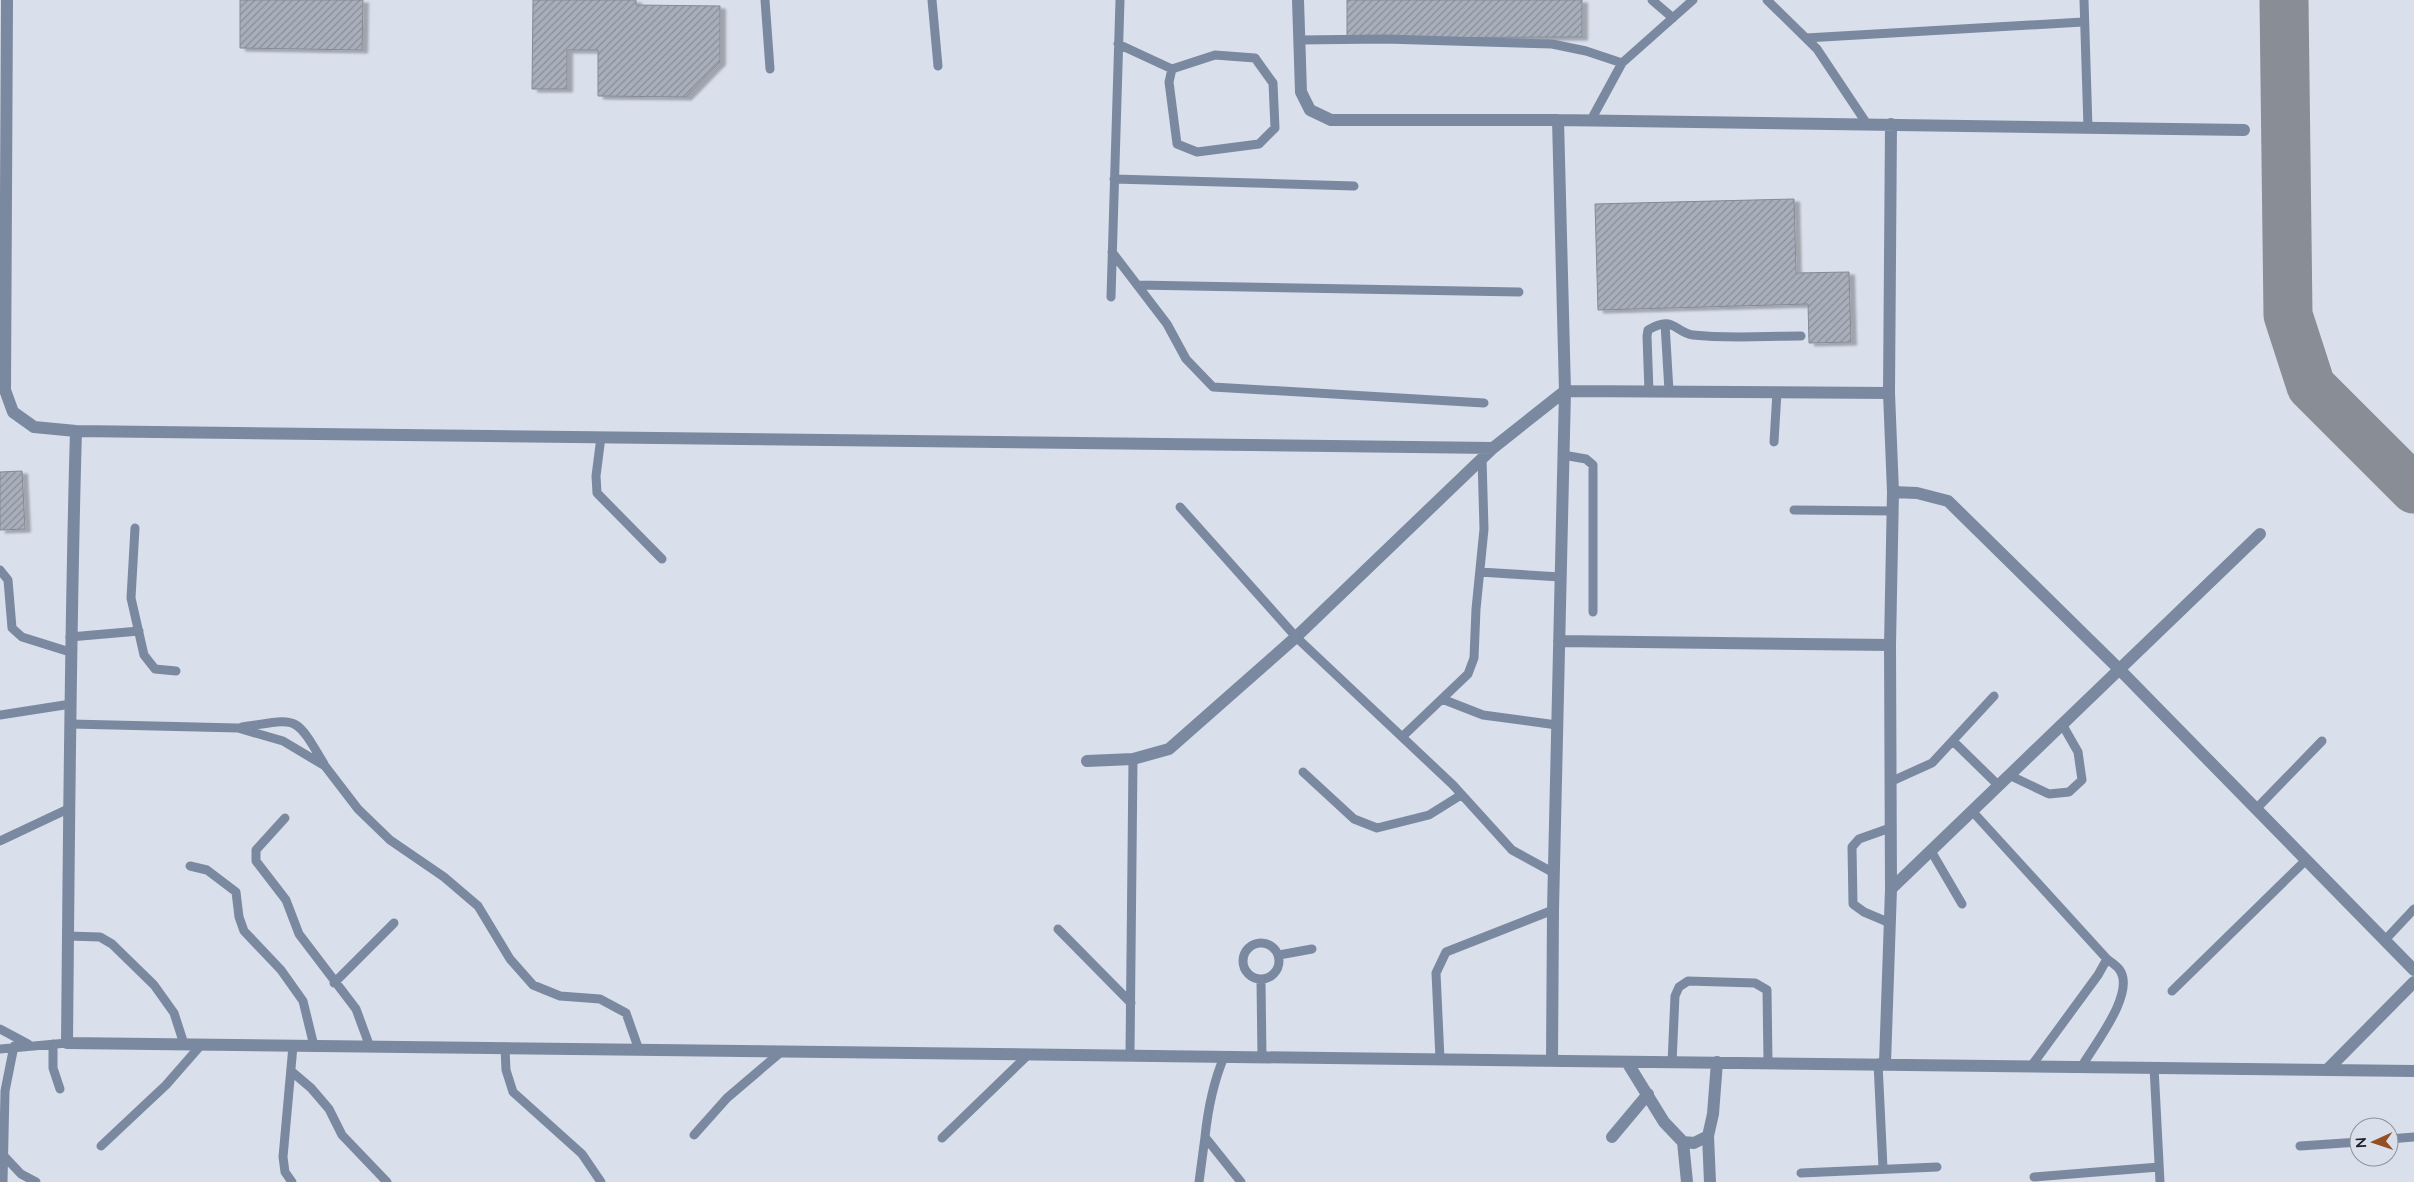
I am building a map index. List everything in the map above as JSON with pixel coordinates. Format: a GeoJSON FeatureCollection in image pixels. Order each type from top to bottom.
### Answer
{"type":"FeatureCollection","features":[{"type":"Feature","properties":{"kind":"street"},"geometry":{"type":"LineString","coordinates":[[7,0],[5,390],[13,412],[34,427],[76,431],[1493,448]]}},
{"type":"Feature","properties":{"kind":"street"},"geometry":{"type":"LineString","coordinates":[[1298,0],[1301,92],[1310,110],[1331,120],[1591,120],[2244,130]]}},
{"type":"Feature","properties":{"kind":"street"},"geometry":{"type":"LineString","coordinates":[[1552,1060],[1553,910],[1565,391],[1558,120]]}},
{"type":"Feature","properties":{"kind":"street"},"geometry":{"type":"LineString","coordinates":[[1881,1063],[1891,889],[1890,645],[1893,492],[1889,393],[1891,124]]}},
{"type":"Feature","properties":{"kind":"street"},"geometry":{"type":"LineString","coordinates":[[1087,761],[1133,759],[1169,749],[1296,637],[1493,448],[1565,391],[1889,393]]}},
{"type":"Feature","properties":{"kind":"street"},"geometry":{"type":"LineString","coordinates":[[76,431],[70,638],[71,724],[67,1043],[1552,1060],[1672,1063],[1768,1061],[2414,1071]]}},
{"type":"Feature","properties":{"kind":"street"},"geometry":{"type":"LineString","coordinates":[[1893,492],[1917,493],[1948,501],[2119,668],[2414,970]]}},
{"type":"Feature","properties":{"kind":"street"},"geometry":{"type":"LineString","coordinates":[[1891,889],[2260,534]]}},
{"type":"Feature","properties":{"kind":"street"},"geometry":{"type":"LineString","coordinates":[[1559,641],[1890,645]]}},
{"type":"Feature","properties":{"kind":"street"},"geometry":{"type":"LineString","coordinates":[[2328,1069],[2414,982]]}},
{"type":"Feature","properties":{"kind":"street"},"geometry":{"type":"LineString","coordinates":[[1627,1062],[1664,1122],[1683,1142],[1687,1182]]}},
{"type":"Feature","properties":{"kind":"street"},"geometry":{"type":"LineString","coordinates":[[1710,1182],[1708,1136],[1713,1114],[1718,1062]]}},
{"type":"Feature","properties":{"kind":"street"},"geometry":{"type":"LineString","coordinates":[[1612,1137],[1648,1094]]}},
{"type":"Feature","properties":{"kind":"street"},"geometry":{"type":"LineString","coordinates":[[1683,1142],[1694,1143],[1708,1136]]}},
{"type":"Feature","properties":{"kind":"lane"},"geometry":{"type":"LineString","coordinates":[[765,0],[770,69]]}},
{"type":"Feature","properties":{"kind":"lane"},"geometry":{"type":"LineString","coordinates":[[932,0],[938,66]]}},
{"type":"Feature","properties":{"kind":"lane"},"geometry":{"type":"LineString","coordinates":[[1111,297],[1120,0]]}},
{"type":"Feature","properties":{"kind":"lane"},"geometry":{"type":"LineString","coordinates":[[1652,0],[1673,18]]}},
{"type":"Feature","properties":{"kind":"lane"},"geometry":{"type":"LineString","coordinates":[[1591,120],[1622,63],[1693,0]]}},
{"type":"Feature","properties":{"kind":"lane"},"geometry":{"type":"LineString","coordinates":[[1767,0],[1817,49],[1867,124]]}},
{"type":"Feature","properties":{"kind":"lane"},"geometry":{"type":"LineString","coordinates":[[2084,0],[2083,22],[2088,128]]}},
{"type":"Feature","properties":{"kind":"lane"},"geometry":{"type":"LineString","coordinates":[[1806,38],[2083,22]]}},
{"type":"Feature","properties":{"kind":"lane"},"geometry":{"type":"LineString","coordinates":[[1299,40],[1385,39],[1552,44],[1586,51],[1622,63]]}},
{"type":"Feature","properties":{"kind":"lane"},"geometry":{"type":"LineString","coordinates":[[1118,44],[1172,69],[1215,55],[1255,58],[1274,83],[1275,128],[1259,144],[1197,152],[1177,144],[1169,82],[1172,69]]}},
{"type":"Feature","properties":{"kind":"lane"},"geometry":{"type":"LineString","coordinates":[[1114,179],[1354,186]]}},
{"type":"Feature","properties":{"kind":"lane"},"geometry":{"type":"LineString","coordinates":[[1112,252],[1167,324],[1186,359],[1213,387],[1484,403]]}},
{"type":"Feature","properties":{"kind":"lane"},"geometry":{"type":"LineString","coordinates":[[1137,285],[1519,292]]}},
{"type":"Feature","properties":{"kind":"lane"},"geometry":{"type":"LineString","coordinates":[[1666,324],[1669,392]]}},
{"type":"Feature","properties":{"kind":"lane"},"geometry":{"type":"LineString","coordinates":[[1649,392],[1648,330],[1654,326],[1674,324],[1691,335],[1801,336]]}},
{"type":"Feature","properties":{"kind":"lane"},"geometry":{"type":"LineString","coordinates":[[1774,442],[1777,392]]}},
{"type":"Feature","properties":{"kind":"lane"},"geometry":{"type":"LineString","coordinates":[[601,437],[596,476],[597,493],[662,559]]}},
{"type":"Feature","properties":{"kind":"lane"},"geometry":{"type":"LineString","coordinates":[[1563,455],[1586,459],[1593,465],[1593,612]]}},
{"type":"Feature","properties":{"kind":"lane"},"geometry":{"type":"LineString","coordinates":[[1402,738],[1468,674],[1474,658],[1484,529],[1482,458]]}},
{"type":"Feature","properties":{"kind":"lane"},"geometry":{"type":"LineString","coordinates":[[1180,507],[1296,637],[1461,795],[1512,850],[1554,873]]}},
{"type":"Feature","properties":{"kind":"lane"},"geometry":{"type":"LineString","coordinates":[[1794,510],[1893,511]]}},
{"type":"Feature","properties":{"kind":"lane"},"geometry":{"type":"LineString","coordinates":[[135,528],[131,598],[144,655],[149,664],[155,669],[176,672]]}},
{"type":"Feature","properties":{"kind":"lane"},"geometry":{"type":"LineString","coordinates":[[0,570],[8,580],[12,628],[22,637],[70,652]]}},
{"type":"Feature","properties":{"kind":"lane"},"geometry":{"type":"LineString","coordinates":[[1480,572],[1560,577]]}},
{"type":"Feature","properties":{"kind":"lane"},"geometry":{"type":"LineString","coordinates":[[70,638],[139,632]]}},
{"type":"Feature","properties":{"kind":"lane"},"geometry":{"type":"LineString","coordinates":[[1890,782],[1932,763],[1994,696]]}},
{"type":"Feature","properties":{"kind":"lane"},"geometry":{"type":"LineString","coordinates":[[1442,699],[1483,715],[1557,725]]}},
{"type":"Feature","properties":{"kind":"lane"},"geometry":{"type":"LineString","coordinates":[[0,715],[71,704]]}},
{"type":"Feature","properties":{"kind":"lane"},"geometry":{"type":"LineString","coordinates":[[71,724],[238,728],[287,721],[297,724],[304,730],[325,766],[358,809],[390,840],[444,876],[478,906],[510,959],[533,985],[560,996],[600,999],[626,1013],[639,1050]]}},
{"type":"Feature","properties":{"kind":"lane"},"geometry":{"type":"LineString","coordinates":[[2009,775],[2049,794],[2069,792],[2082,780],[2078,752],[2062,724]]}},
{"type":"Feature","properties":{"kind":"lane"},"geometry":{"type":"LineString","coordinates":[[238,728],[283,741],[325,766]]}},
{"type":"Feature","properties":{"kind":"lane"},"geometry":{"type":"LineString","coordinates":[[1953,741],[1998,785]]}},
{"type":"Feature","properties":{"kind":"lane"},"geometry":{"type":"LineString","coordinates":[[2256,809],[2322,741]]}},
{"type":"Feature","properties":{"kind":"lane"},"geometry":{"type":"LineString","coordinates":[[1130,1056],[1133,759]]}},
{"type":"Feature","properties":{"kind":"lane"},"geometry":{"type":"LineString","coordinates":[[1303,772],[1354,819],[1377,828],[1429,815],[1461,795]]}},
{"type":"Feature","properties":{"kind":"lane"},"geometry":{"type":"LineString","coordinates":[[0,841],[70,808]]}},
{"type":"Feature","properties":{"kind":"lane"},"geometry":{"type":"LineString","coordinates":[[1972,811],[2107,959],[2120,970],[2124,984],[2121,1001],[2082,1066]]}},
{"type":"Feature","properties":{"kind":"lane"},"geometry":{"type":"LineString","coordinates":[[285,818],[256,850],[256,861],[286,900],[298,934],[356,1009],[370,1047]]}},
{"type":"Feature","properties":{"kind":"lane"},"geometry":{"type":"LineString","coordinates":[[1890,828],[1860,839],[1852,847],[1852,890],[1854,904],[1864,912],[1890,923]]}},
{"type":"Feature","properties":{"kind":"lane"},"geometry":{"type":"LineString","coordinates":[[1931,851],[1962,904]]}},
{"type":"Feature","properties":{"kind":"lane"},"geometry":{"type":"LineString","coordinates":[[2172,990],[2306,860]]}},
{"type":"Feature","properties":{"kind":"lane"},"geometry":{"type":"LineString","coordinates":[[190,866],[207,870],[236,892],[239,917],[244,931],[281,970],[303,1001],[314,1046]]}},
{"type":"Feature","properties":{"kind":"lane"},"geometry":{"type":"LineString","coordinates":[[2385,940],[2414,909]]}},
{"type":"Feature","properties":{"kind":"lane"},"geometry":{"type":"LineString","coordinates":[[1440,1059],[1436,972],[1446,952],[1553,910]]}},
{"type":"Feature","properties":{"kind":"lane"},"geometry":{"type":"LineString","coordinates":[[334,983],[394,923]]}},
{"type":"Feature","properties":{"kind":"lane"},"geometry":{"type":"LineString","coordinates":[[1058,929],[1131,1002]]}},
{"type":"Feature","properties":{"kind":"lane"},"geometry":{"type":"LineString","coordinates":[[68,936],[100,938],[112,944],[154,985],[174,1013],[184,1044]]}},
{"type":"Feature","properties":{"kind":"lane"},"geometry":{"type":"LineString","coordinates":[[1261,942],[1272,946],[1279,955],[1277,973],[1261,981],[1250,977],[1243,967],[1242,956],[1249,946],[1261,942]]}},
{"type":"Feature","properties":{"kind":"lane"},"geometry":{"type":"LineString","coordinates":[[1279,955],[1312,950]]}},
{"type":"Feature","properties":{"kind":"lane"},"geometry":{"type":"LineString","coordinates":[[2032,1065],[2098,975],[2107,959]]}},
{"type":"Feature","properties":{"kind":"lane"},"geometry":{"type":"LineString","coordinates":[[1261,981],[1262,1057]]}},
{"type":"Feature","properties":{"kind":"lane"},"geometry":{"type":"LineString","coordinates":[[1672,1063],[1675,996],[1679,986],[1688,982],[1755,983],[1767,990],[1768,1061]]}},
{"type":"Feature","properties":{"kind":"lane"},"geometry":{"type":"LineString","coordinates":[[0,1029],[30,1045]]}},
{"type":"Feature","properties":{"kind":"lane"},"geometry":{"type":"LineString","coordinates":[[0,1049],[14,1046],[67,1043]]}},
{"type":"Feature","properties":{"kind":"lane"},"geometry":{"type":"LineString","coordinates":[[53,1044],[53,1068],[60,1089]]}},
{"type":"Feature","properties":{"kind":"lane"},"geometry":{"type":"LineString","coordinates":[[101,1146],[166,1085],[201,1045]]}},
{"type":"Feature","properties":{"kind":"lane"},"geometry":{"type":"LineString","coordinates":[[3,1182],[5,1091],[14,1046]]}},
{"type":"Feature","properties":{"kind":"lane"},"geometry":{"type":"LineString","coordinates":[[292,1182],[286,1172],[282,1156],[293,1046]]}},
{"type":"Feature","properties":{"kind":"lane"},"geometry":{"type":"LineString","coordinates":[[505,1048],[506,1070],[513,1092],[582,1154],[601,1182]]}},
{"type":"Feature","properties":{"kind":"lane"},"geometry":{"type":"LineString","coordinates":[[694,1135],[727,1098],[781,1052]]}},
{"type":"Feature","properties":{"kind":"lane"},"geometry":{"type":"LineString","coordinates":[[942,1138],[1029,1054]]}},
{"type":"Feature","properties":{"kind":"lane"},"geometry":{"type":"LineString","coordinates":[[1199,1182],[1208,1105],[1215,1078],[1224,1057]]}},
{"type":"Feature","properties":{"kind":"lane"},"geometry":{"type":"LineString","coordinates":[[1881,1063],[1883,1168]]}},
{"type":"Feature","properties":{"kind":"lane"},"geometry":{"type":"LineString","coordinates":[[2154,1067],[2160,1182]]}},
{"type":"Feature","properties":{"kind":"lane"},"geometry":{"type":"LineString","coordinates":[[291,1071],[311,1088],[329,1109],[342,1135],[388,1182]]}},
{"type":"Feature","properties":{"kind":"lane"},"geometry":{"type":"LineString","coordinates":[[1205,1137],[1240,1182]]}},
{"type":"Feature","properties":{"kind":"lane"},"geometry":{"type":"LineString","coordinates":[[2399,1139],[2414,1138]]}},
{"type":"Feature","properties":{"kind":"lane"},"geometry":{"type":"LineString","coordinates":[[2300,1146],[2349,1143]]}},
{"type":"Feature","properties":{"kind":"lane"},"geometry":{"type":"LineString","coordinates":[[4,1156],[21,1174],[36,1182]]}},
{"type":"Feature","properties":{"kind":"lane"},"geometry":{"type":"LineString","coordinates":[[1801,1173],[1937,1167]]}},
{"type":"Feature","properties":{"kind":"lane"},"geometry":{"type":"LineString","coordinates":[[2034,1177],[2159,1167]]}},
{"type":"Feature","properties":{"kind":"building"},"geometry":{"type":"Polygon","coordinates":[[[240,0],[363,0],[362,50],[240,48],[240,0]]]}},
{"type":"Feature","properties":{"kind":"building"},"geometry":{"type":"Polygon","coordinates":[[[533,0],[636,0],[636,5],[720,6],[720,62],[686,97],[598,96],[598,50],[567,50],[567,89],[532,89],[533,0]]]}},
{"type":"Feature","properties":{"kind":"building"},"geometry":{"type":"Polygon","coordinates":[[[1347,0],[1582,0],[1582,37],[1347,38],[1347,0]]]}},
{"type":"Feature","properties":{"kind":"building"},"geometry":{"type":"Polygon","coordinates":[[[1794,199],[1796,273],[1849,272],[1851,342],[1809,343],[1808,304],[1598,310],[1595,204],[1794,199]]]}},
{"type":"Feature","properties":{"kind":"building"},"geometry":{"type":"Polygon","coordinates":[[[22,471],[25,529],[0,530],[0,472],[22,471]]]}},
{"type":"Feature","properties":{"kind":"taxiway"},"geometry":{"type":"LineString","coordinates":[[2284,0],[2288,315],[2311,386],[2414,489]]}}]}
